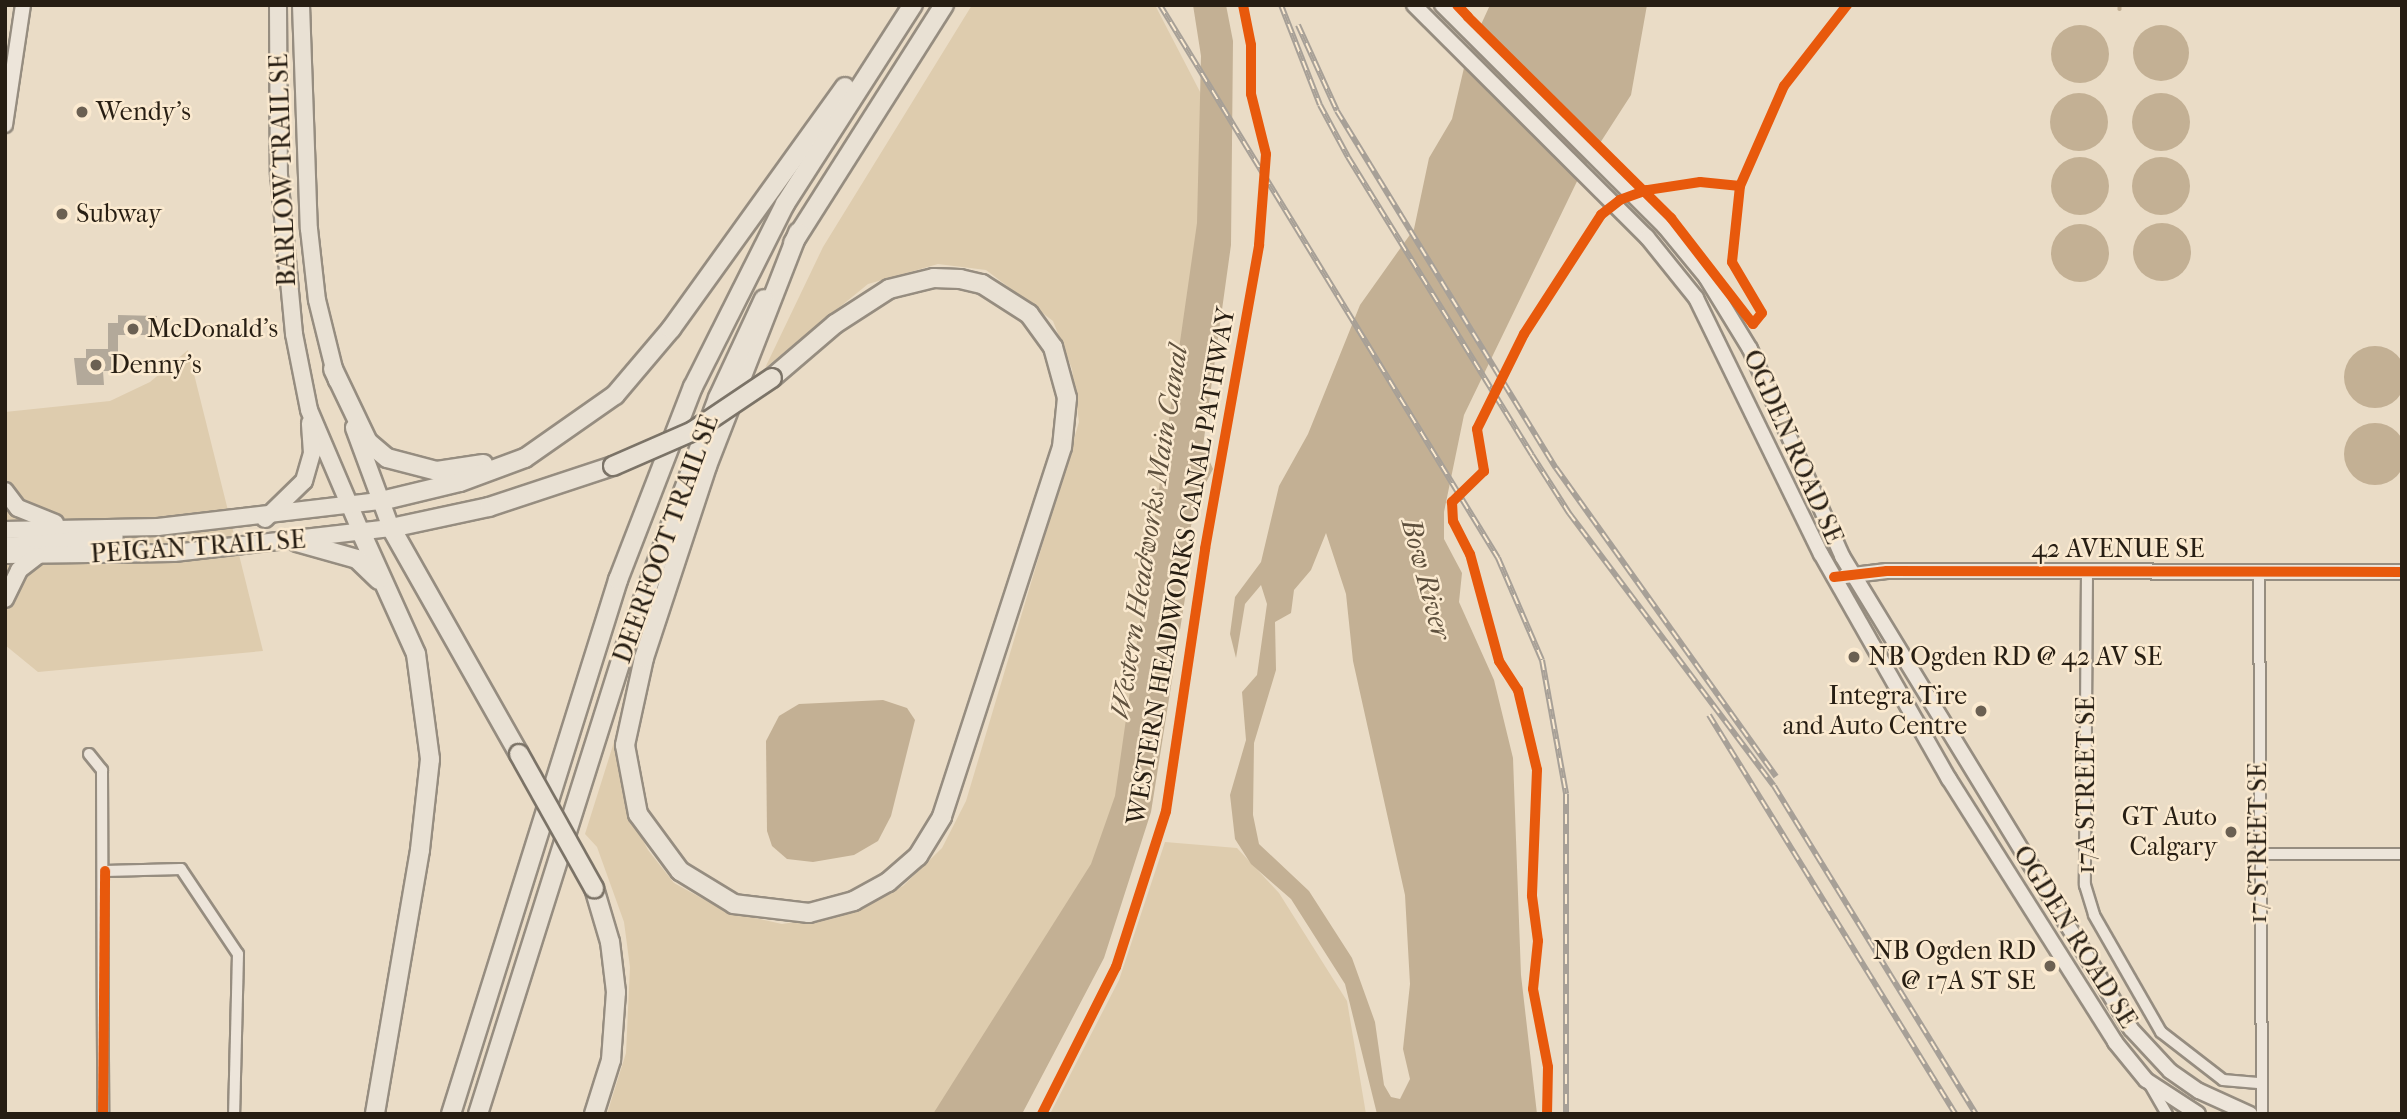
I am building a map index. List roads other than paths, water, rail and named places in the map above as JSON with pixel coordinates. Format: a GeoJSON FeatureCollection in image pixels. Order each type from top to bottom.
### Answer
{"type":"FeatureCollection","features":[{"type":"Feature","properties":{"kind":"highway","name":"DEERFOOT TRAIL SE"},"geometry":{"type":"LineString","coordinates":[[451,1114],[618,580],[693,387],[785,204],[879,52],[913,5]]}},
{"type":"Feature","properties":{"kind":"highway","name":"DEERFOOT TRAIL SE"},"geometry":{"type":"LineString","coordinates":[[478,1114],[621,656],[718,398],[798,232],[944,5]]}},
{"type":"Feature","properties":{"kind":"highway"},"geometry":{"type":"LineString","coordinates":[[381,501],[497,470],[592,414],[643,365],[837,95],[879,52]]}},
{"type":"Feature","properties":{"kind":"highway"},"geometry":{"type":"LineString","coordinates":[[594,1114],[611,1060],[616,992],[610,942],[594,888],[391,528],[489,507],[613,466],[694,431],[772,377],[880,294],[910,282],[960,279],[982,284],[1030,314],[1060,364],[1067,398],[1062,447],[942,817],[918,856],[888,882],[854,901],[809,913],[734,904],[680,871],[638,814],[625,745],[644,659],[706,467],[798,232]]}},
{"type":"Feature","properties":{"kind":"highway"},"geometry":{"type":"LineString","coordinates":[[332,369],[368,442],[406,467],[454,470],[546,442]]}},
{"type":"Feature","properties":{"kind":"highway"},"geometry":{"type":"LineString","coordinates":[[360,532],[416,654],[430,759],[420,850],[374,1114]]}},
{"type":"Feature","properties":{"kind":"highway"},"geometry":{"type":"LineString","coordinates":[[297,542],[357,559],[387,587]]}},
{"type":"Feature","properties":{"kind":"main road","name":"BARLOW TRAIL SE"},"geometry":{"type":"LineString","coordinates":[[278,5],[285,270],[310,410],[360,532]]}},
{"type":"Feature","properties":{"kind":"main road","name":"BARLOW TRAIL SE"},"geometry":{"type":"LineString","coordinates":[[301,5],[309,229],[332,369],[391,528]]}},
{"type":"Feature","properties":{"kind":"main road"},"geometry":{"type":"LineString","coordinates":[[265,519],[304,481],[312,453],[310,410]]}},
{"type":"Feature","properties":{"kind":"main road"},"geometry":{"type":"LineString","coordinates":[[5,491],[29,515],[78,528]]}},
{"type":"Feature","properties":{"kind":"main road","name":"PEIGAN TRAIL SE"},"geometry":{"type":"LineString","coordinates":[[5,530],[158,527],[265,519],[381,501]]}},
{"type":"Feature","properties":{"kind":"main road"},"geometry":{"type":"LineString","coordinates":[[5,547],[139,535],[158,527]]}},
{"type":"Feature","properties":{"kind":"main road","name":"PEIGAN TRAIL SE"},"geometry":{"type":"LineString","coordinates":[[5,555],[174,553],[297,542],[391,528]]}},
{"type":"Feature","properties":{"kind":"main road"},"geometry":{"type":"LineString","coordinates":[[5,599],[16,574],[37,556]]}},
{"type":"Feature","properties":{"kind":"street"},"geometry":{"type":"LineString","coordinates":[[5,125],[23,5]]}},
{"type":"Feature","properties":{"kind":"street","name":"OGDEN ROAD SE"},"geometry":{"type":"LineString","coordinates":[[1414,5],[1647,237],[1696,298],[1834,577],[1949,779],[2115,1042],[2146,1080],[2198,1114]]}},
{"type":"Feature","properties":{"kind":"street","name":"OGDEN ROAD SE"},"geometry":{"type":"LineString","coordinates":[[1442,5],[1664,226],[1706,277],[1750,349],[1853,575],[2132,1029],[2170,1071],[2199,1091],[2250,1114]]}},
{"type":"Feature","properties":{"kind":"street","name":"42 AVENUE SE"},"geometry":{"type":"LineString","coordinates":[[1834,577],[2087,572],[2402,572]]}},
{"type":"Feature","properties":{"kind":"street","name":"17A STREET SE"},"geometry":{"type":"LineString","coordinates":[[2087,572],[2085,885],[2094,915],[2161,1032],[2223,1080],[2258,1083]]}},
{"type":"Feature","properties":{"kind":"street","name":"17 STREET SE"},"geometry":{"type":"LineString","coordinates":[[2259,572],[2258,1083],[2262,1114]]}},
{"type":"Feature","properties":{"kind":"street"},"geometry":{"type":"LineString","coordinates":[[89,754],[102,770],[105,871],[103,1114]]}},
{"type":"Feature","properties":{"kind":"street"},"geometry":{"type":"LineString","coordinates":[[2258,854],[2402,854]]}},
{"type":"Feature","properties":{"kind":"street"},"geometry":{"type":"LineString","coordinates":[[105,871],[181,869],[238,954],[234,1114]]}},
{"type":"Feature","properties":{"kind":"street"},"geometry":{"type":"LineString","coordinates":[[2146,1080],[2167,1114]]}},
{"type":"Feature","properties":{"kind":"water"},"geometry":{"type":"Polygon","coordinates":[[[1193,5],[1226,5],[1233,41],[1231,245],[1203,446],[1213,469],[1195,504],[1188,543],[1193,548],[1151,812],[1104,958],[1022,1114],[933,1114],[1091,864],[1115,796],[1197,223],[1201,56],[1193,5]]]}},
{"type":"Feature","properties":{"kind":"water","name":"Bow River"},"geometry":{"type":"Polygon","coordinates":[[[1490,5],[1647,5],[1631,95],[1582,171],[1464,415],[1444,512],[1444,539],[1462,573],[1459,602],[1494,680],[1513,758],[1521,975],[1537,1114],[1377,1114],[1345,984],[1291,899],[1251,864],[1235,839],[1230,795],[1246,740],[1242,692],[1257,675],[1267,604],[1261,585],[1245,604],[1236,658],[1230,634],[1235,597],[1261,562],[1279,486],[1308,434],[1360,305],[1414,229],[1429,158],[1452,119],[1467,55],[1490,5]],[[1326,533],[1311,570],[1294,590],[1291,613],[1275,622],[1276,670],[1254,743],[1253,815],[1259,844],[1309,891],[1352,958],[1375,1022],[1384,1085],[1391,1097],[1400,1099],[1410,1079],[1403,1049],[1410,984],[1405,895],[1353,661],[1346,594],[1326,533]]]}},
{"type":"Feature","properties":{"kind":"water"},"geometry":{"type":"Polygon","coordinates":[[[2080,25],[2091,27],[2104,38],[2109,54],[2107,65],[2096,78],[2080,83],[2069,81],[2056,70],[2051,54],[2053,43],[2064,30],[2080,25]]]}},
{"type":"Feature","properties":{"kind":"water"},"geometry":{"type":"Polygon","coordinates":[[[2161,25],[2181,33],[2189,53],[2181,73],[2161,81],[2141,73],[2133,53],[2141,33],[2161,25]]]}},
{"type":"Feature","properties":{"kind":"water"},"geometry":{"type":"Polygon","coordinates":[[[2079,93],[2100,101],[2108,122],[2100,143],[2079,151],[2058,143],[2050,122],[2058,101],[2079,93]]]}},
{"type":"Feature","properties":{"kind":"water"},"geometry":{"type":"Polygon","coordinates":[[[2161,93],[2182,101],[2190,122],[2182,143],[2161,151],[2140,143],[2132,122],[2140,101],[2161,93]]]}},
{"type":"Feature","properties":{"kind":"water"},"geometry":{"type":"Polygon","coordinates":[[[2080,157],[2101,165],[2109,186],[2101,207],[2080,215],[2059,207],[2051,186],[2059,165],[2080,157]]]}},
{"type":"Feature","properties":{"kind":"water"},"geometry":{"type":"Polygon","coordinates":[[[2161,157],[2182,165],[2190,186],[2182,207],[2161,215],[2140,207],[2132,186],[2140,165],[2161,157]]]}},
{"type":"Feature","properties":{"kind":"water"},"geometry":{"type":"Polygon","coordinates":[[[2162,223],[2173,225],[2186,236],[2191,252],[2189,263],[2178,276],[2162,281],[2151,279],[2138,268],[2133,252],[2135,241],[2146,228],[2162,223]]]}},
{"type":"Feature","properties":{"kind":"water"},"geometry":{"type":"Polygon","coordinates":[[[2080,224],[2101,232],[2109,253],[2101,274],[2080,282],[2059,274],[2051,253],[2059,232],[2080,224]]]}},
{"type":"Feature","properties":{"kind":"water"},"geometry":{"type":"Polygon","coordinates":[[[2375,346],[2397,355],[2406,377],[2397,399],[2375,408],[2353,399],[2344,377],[2353,355],[2375,346]]]}},
{"type":"Feature","properties":{"kind":"water"},"geometry":{"type":"Polygon","coordinates":[[[2375,423],[2397,432],[2406,454],[2397,476],[2375,485],[2353,476],[2344,454],[2353,432],[2375,423]]]}},
{"type":"Feature","properties":{"kind":"water"},"geometry":{"type":"Polygon","coordinates":[[[883,700],[907,708],[915,720],[891,816],[878,841],[854,855],[813,862],[787,859],[772,846],[767,831],[766,741],[779,716],[799,704],[883,700]]]}},
{"type":"Feature","properties":{"kind":"railway"},"geometry":{"type":"LineString","coordinates":[[1160,5],[1498,558],[1542,660],[1566,794],[1566,1114]]}},
{"type":"Feature","properties":{"kind":"railway"},"geometry":{"type":"LineString","coordinates":[[1281,5],[1320,105],[1348,157],[1532,455],[1569,513],[1774,786],[1976,1114]]}},
{"type":"Feature","properties":{"kind":"railway"},"geometry":{"type":"LineString","coordinates":[[1298,25],[1337,111],[1556,468],[1776,776]]}},
{"type":"Feature","properties":{"kind":"railway"},"geometry":{"type":"LineString","coordinates":[[1709,715],[1955,1114]]}},
{"type":"Feature","properties":{"kind":"place","name":"Wendy's"},"geometry":{"type":"Point","coordinates":[82,112]}},
{"type":"Feature","properties":{"kind":"place","name":"Subway"},"geometry":{"type":"Point","coordinates":[62,214]}},
{"type":"Feature","properties":{"kind":"place","name":"McDonald's"},"geometry":{"type":"Point","coordinates":[133,329]}},
{"type":"Feature","properties":{"kind":"place","name":"Denny's"},"geometry":{"type":"Point","coordinates":[96,365]}},
{"type":"Feature","properties":{"kind":"place","name":"NB Ogden RD @ 42 AV SE"},"geometry":{"type":"Point","coordinates":[1854,657]}},
{"type":"Feature","properties":{"kind":"place","name":"Integra Tire and Auto Centre"},"geometry":{"type":"Point","coordinates":[1981,711]}},
{"type":"Feature","properties":{"kind":"place","name":"GT Auto Calgary"},"geometry":{"type":"Point","coordinates":[2231,832]}},
{"type":"Feature","properties":{"kind":"place","name":"NB Ogden RD @ 17A ST SE"},"geometry":{"type":"Point","coordinates":[2050,966]}},
{"type":"Feature","properties":{"kind":"water label","name":"Western Headworks Main Canal"},"geometry":{"type":"Point","coordinates":[1149,532]}}]}
